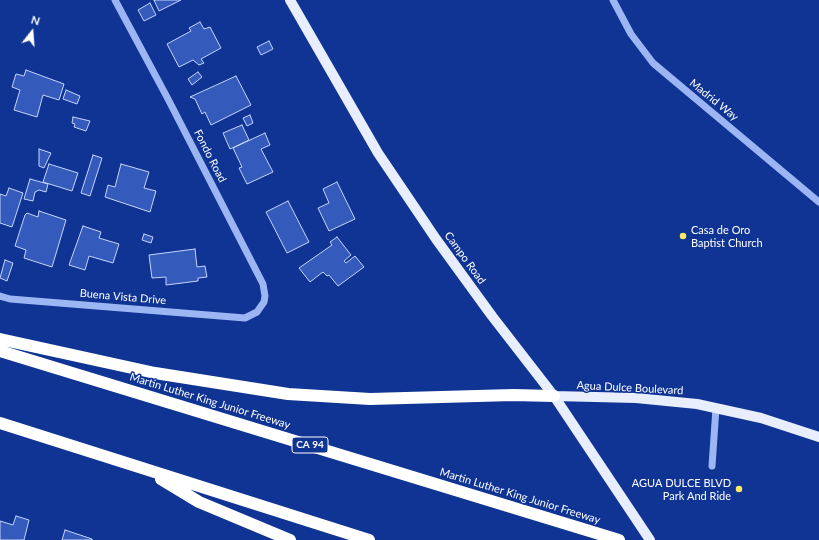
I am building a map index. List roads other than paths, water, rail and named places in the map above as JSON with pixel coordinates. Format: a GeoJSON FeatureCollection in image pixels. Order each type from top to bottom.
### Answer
{"type":"FeatureCollection","features":[{"type":"Feature","properties":{"kind":"highway"},"geometry":{"type":"LineString","coordinates":[[0,339],[155,373],[288,394],[370,399],[513,395],[554,396]]}},
{"type":"Feature","properties":{"kind":"highway","name":"Martin Luther King Junior Freeway"},"geometry":{"type":"LineString","coordinates":[[0,351],[619,540]]}},
{"type":"Feature","properties":{"kind":"highway"},"geometry":{"type":"LineString","coordinates":[[0,423],[369,540]]}},
{"type":"Feature","properties":{"kind":"highway"},"geometry":{"type":"LineString","coordinates":[[145,469],[199,502],[290,540]]}},
{"type":"Feature","properties":{"kind":"main road","name":"Campo Road"},"geometry":{"type":"LineString","coordinates":[[290,0],[378,153],[441,245],[554,396],[650,540]]}},
{"type":"Feature","properties":{"kind":"main road","name":"Agua Dulce Boulevard"},"geometry":{"type":"LineString","coordinates":[[554,396],[636,398],[689,403],[768,420],[819,437]]}},
{"type":"Feature","properties":{"kind":"street","name":"Fondo Road"},"geometry":{"type":"LineString","coordinates":[[115,0],[168,99],[263,284],[265,296],[264,302],[257,312],[246,318]]}},
{"type":"Feature","properties":{"kind":"street","name":"Madrid Way"},"geometry":{"type":"LineString","coordinates":[[613,0],[631,34],[653,63],[819,202]]}},
{"type":"Feature","properties":{"kind":"street","name":"Buena Vista Drive"},"geometry":{"type":"LineString","coordinates":[[0,296],[10,299],[246,318]]}},
{"type":"Feature","properties":{"kind":"street"},"geometry":{"type":"LineString","coordinates":[[712,466],[716,408]]}},
{"type":"Feature","properties":{"kind":"place","name":"Casa de Oro Baptist Church"},"geometry":{"type":"Point","coordinates":[683,236]}},
{"type":"Feature","properties":{"kind":"place","name":"AGUA DULCE BLVD Park And Ride"},"geometry":{"type":"Point","coordinates":[739,489]}}]}
